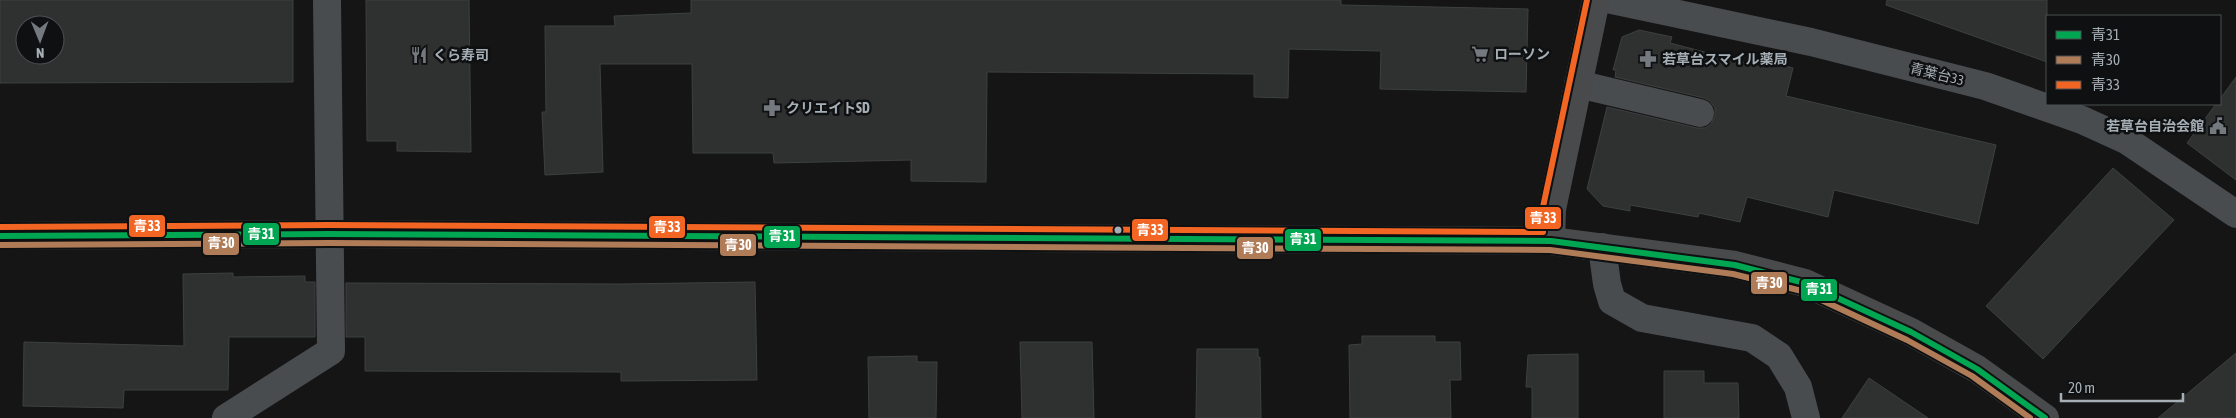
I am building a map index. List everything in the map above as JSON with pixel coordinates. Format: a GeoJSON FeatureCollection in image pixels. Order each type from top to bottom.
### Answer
{"type":"FeatureCollection","features":[{"type":"Feature","properties":{"kind":"street"},"geometry":{"type":"LineString","coordinates":[[226,418],[331,351],[327,0]]}},
{"type":"Feature","properties":{"kind":"street"},"geometry":{"type":"LineString","coordinates":[[1551,241],[1552,209],[1596,0]]}},
{"type":"Feature","properties":{"kind":"street","name":"青葉台33"},"geometry":{"type":"LineString","coordinates":[[1612,0],[1811,42],[1984,86],[2082,120],[2126,140],[2236,214]]}},
{"type":"Feature","properties":{"kind":"street"},"geometry":{"type":"LineString","coordinates":[[1578,84],[1700,113]]}},
{"type":"Feature","properties":{"kind":"street"},"geometry":{"type":"LineString","coordinates":[[0,236],[329,234],[1551,241],[1735,265],[1806,284],[1919,337],[1977,369],[2045,418]]}},
{"type":"Feature","properties":{"kind":"street"},"geometry":{"type":"LineString","coordinates":[[1602,247],[1607,284],[1612,300],[1642,318],[1752,338],[1779,356],[1798,387],[1806,418]]}},
{"type":"Feature","properties":{"kind":"building"},"geometry":{"type":"Polygon","coordinates":[[[0,0],[293,0],[293,82],[0,83],[0,0]]]}},
{"type":"Feature","properties":{"kind":"building"},"geometry":{"type":"Polygon","coordinates":[[[366,0],[469,0],[471,152],[397,151],[397,141],[367,141],[366,0]]]}},
{"type":"Feature","properties":{"kind":"building"},"geometry":{"type":"Polygon","coordinates":[[[691,0],[1341,0],[1341,5],[1528,9],[1526,92],[1380,89],[1381,51],[1289,49],[1288,98],[1254,97],[1254,74],[987,72],[986,182],[911,181],[911,160],[774,163],[773,153],[693,153],[692,64],[600,64],[603,172],[545,175],[542,112],[546,112],[545,26],[615,26],[614,16],[691,13],[691,0]]]}},
{"type":"Feature","properties":{"kind":"building"},"geometry":{"type":"Polygon","coordinates":[[[1887,0],[2047,0],[2046,62],[1886,5],[1887,0]]]}},
{"type":"Feature","properties":{"kind":"building"},"geometry":{"type":"Polygon","coordinates":[[[1639,30],[1672,37],[1670,43],[1754,65],[1767,61],[1793,68],[1786,96],[1996,145],[1978,224],[1834,190],[1828,217],[1747,197],[1740,222],[1699,213],[1698,217],[1630,205],[1630,211],[1603,206],[1587,189],[1607,107],[1697,128],[1705,128],[1711,124],[1715,116],[1715,108],[1710,101],[1704,98],[1615,77],[1616,70],[1613,70],[1622,37],[1639,30]]]}},
{"type":"Feature","properties":{"kind":"building","name":"若草台自治会館"},"geometry":{"type":"Polygon","coordinates":[[[2236,77],[2236,180],[2187,143],[2215,105],[2221,105],[2221,98],[2236,77]]]}},
{"type":"Feature","properties":{"kind":"building"},"geometry":{"type":"Polygon","coordinates":[[[2113,168],[2174,220],[2043,359],[1986,306],[2113,168]]]}},
{"type":"Feature","properties":{"kind":"building"},"geometry":{"type":"Polygon","coordinates":[[[233,273],[233,277],[305,276],[305,282],[315,282],[315,337],[229,337],[228,390],[124,390],[123,408],[23,406],[24,342],[184,346],[183,274],[233,273]]]}},
{"type":"Feature","properties":{"kind":"building"},"geometry":{"type":"Polygon","coordinates":[[[755,282],[757,380],[621,381],[621,372],[365,371],[365,337],[346,337],[346,283],[620,284],[755,282]]]}},
{"type":"Feature","properties":{"kind":"building"},"geometry":{"type":"Polygon","coordinates":[[[1362,336],[1435,336],[1435,342],[1460,342],[1461,380],[1450,380],[1451,418],[1350,418],[1349,345],[1362,344],[1362,336]]]}},
{"type":"Feature","properties":{"kind":"building"},"geometry":{"type":"Polygon","coordinates":[[[1020,342],[1092,342],[1094,418],[1022,418],[1020,342]]]}},
{"type":"Feature","properties":{"kind":"building"},"geometry":{"type":"Polygon","coordinates":[[[1197,349],[1258,349],[1258,357],[1260,357],[1261,418],[1196,418],[1197,349]]]}},
{"type":"Feature","properties":{"kind":"building"},"geometry":{"type":"Polygon","coordinates":[[[2236,353],[2236,418],[2158,418],[2236,353]]]}},
{"type":"Feature","properties":{"kind":"building"},"geometry":{"type":"Polygon","coordinates":[[[1578,354],[1578,418],[1532,418],[1532,387],[1526,387],[1528,355],[1578,354]]]}},
{"type":"Feature","properties":{"kind":"building"},"geometry":{"type":"Polygon","coordinates":[[[917,356],[917,362],[937,362],[936,418],[869,418],[868,357],[917,356]]]}},
{"type":"Feature","properties":{"kind":"building"},"geometry":{"type":"Polygon","coordinates":[[[1664,371],[1704,371],[1704,383],[1738,383],[1739,418],[1664,418],[1664,371]]]}},
{"type":"Feature","properties":{"kind":"building"},"geometry":{"type":"Polygon","coordinates":[[[1869,378],[1928,418],[1842,418],[1869,378]]]}},
{"type":"Feature","properties":{"kind":"transit line","name":"青33"},"geometry":{"type":"LineString","coordinates":[[0,227],[329,225],[1543,232],[1543,207],[1587,0]]}},
{"type":"Feature","properties":{"kind":"transit line","name":"青31"},"geometry":{"type":"LineString","coordinates":[[0,236],[329,234],[1551,241],[1735,265],[1805,283],[1911,332],[1977,369],[2045,418]]}},
{"type":"Feature","properties":{"kind":"transit line","name":"青30"},"geometry":{"type":"LineString","coordinates":[[0,245],[329,243],[1550,250],[1733,274],[1802,291],[1907,340],[1972,376],[2030,418]]}},
{"type":"Feature","properties":{"kind":"place","name":"ローソン"},"geometry":{"type":"Point","coordinates":[1480,54]}},
{"type":"Feature","properties":{"kind":"place","name":"くら寿司"},"geometry":{"type":"Point","coordinates":[419,55]}},
{"type":"Feature","properties":{"kind":"place","name":"若草台スマイル薬局"},"geometry":{"type":"Point","coordinates":[1648,59]}},
{"type":"Feature","properties":{"kind":"place","name":"クリエイトSD"},"geometry":{"type":"Point","coordinates":[772,108]}},
{"type":"Feature","properties":{"kind":"place","name":"若草台自治会館"},"geometry":{"type":"Point","coordinates":[2218,126]}}]}
